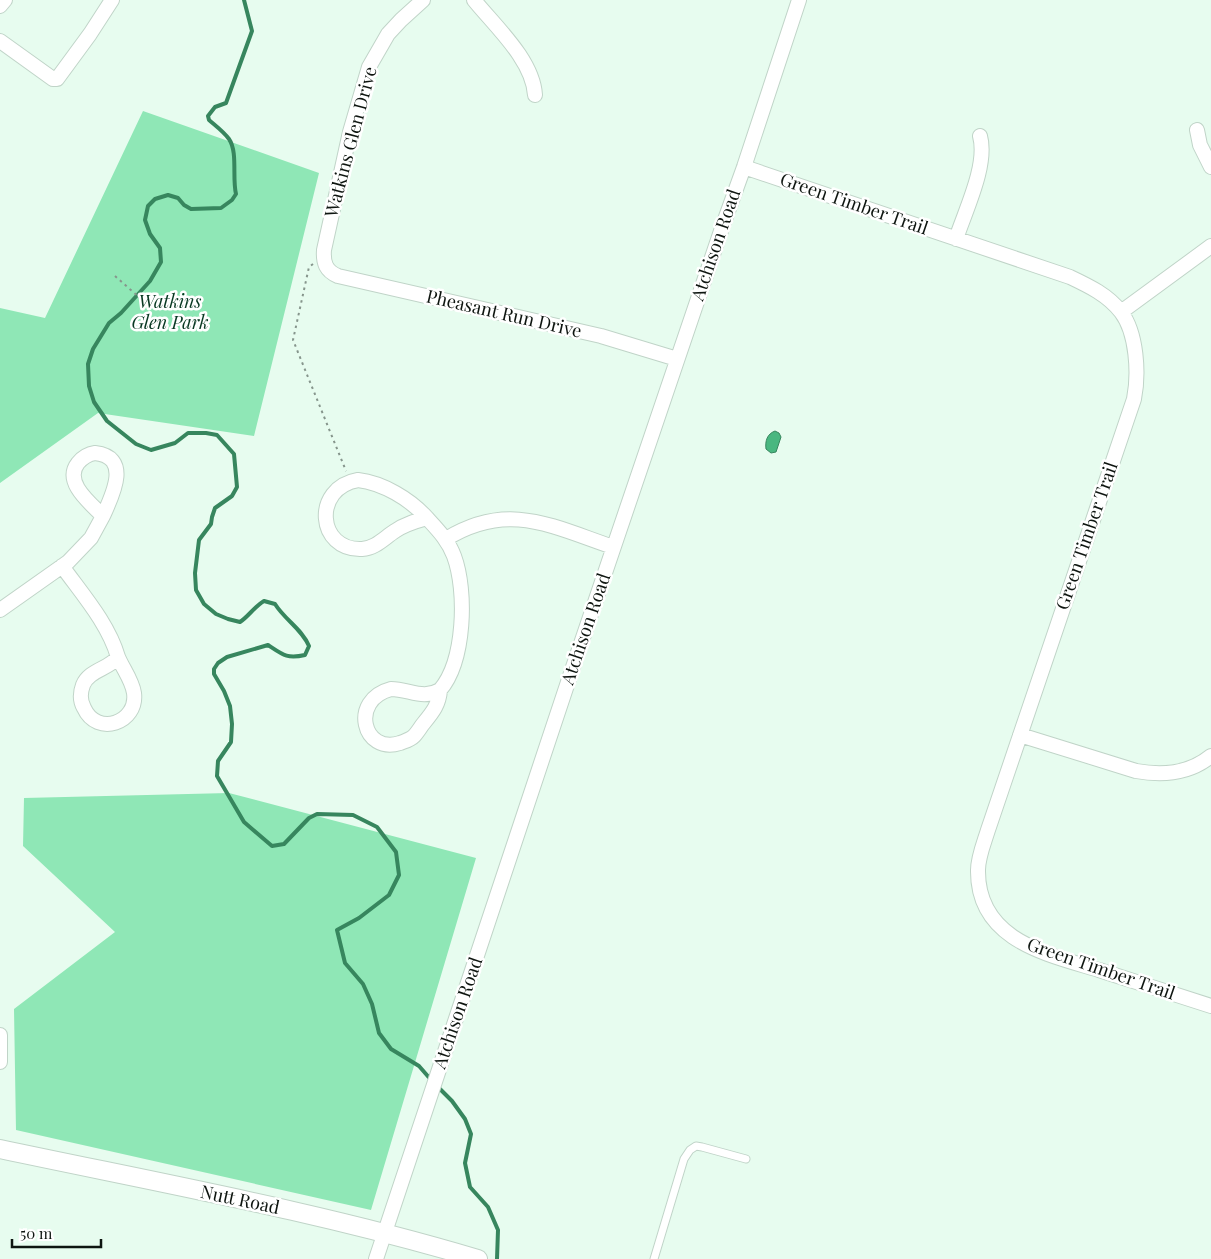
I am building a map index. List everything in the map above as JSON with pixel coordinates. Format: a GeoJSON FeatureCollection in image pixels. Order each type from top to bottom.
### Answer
{"type":"FeatureCollection","features":[{"type":"Feature","properties":{"kind":"street"},"geometry":{"type":"LineString","coordinates":[[0,6],[4,0]]}},
{"type":"Feature","properties":{"kind":"street"},"geometry":{"type":"LineString","coordinates":[[0,41],[53,79],[57,79],[112,0]]}},
{"type":"Feature","properties":{"kind":"street","name":"Watkins Glen Drive"},"geometry":{"type":"LineString","coordinates":[[330,272],[323,260],[324,250],[350,132],[369,67],[388,34],[423,0]]}},
{"type":"Feature","properties":{"kind":"street"},"geometry":{"type":"LineString","coordinates":[[474,0],[528,68],[535,95]]}},
{"type":"Feature","properties":{"kind":"street","name":"Atchison Road"},"geometry":{"type":"LineString","coordinates":[[376,1259],[613,547],[744,167],[799,0]]}},
{"type":"Feature","properties":{"kind":"street"},"geometry":{"type":"LineString","coordinates":[[1197,130],[1200,145],[1211,167]]}},
{"type":"Feature","properties":{"kind":"street"},"geometry":{"type":"LineString","coordinates":[[956,239],[983,153],[980,136]]}},
{"type":"Feature","properties":{"kind":"street","name":"Green Timber Trail"},"geometry":{"type":"LineString","coordinates":[[744,167],[1063,274],[1084,283],[1104,295],[1121,312],[1131,334],[1136,359],[1137,378],[1134,399],[985,839],[978,870],[979,888],[983,900],[998,925],[1010,936],[1031,948],[1211,1006]]}},
{"type":"Feature","properties":{"kind":"street"},"geometry":{"type":"LineString","coordinates":[[1121,312],[1211,246]]}},
{"type":"Feature","properties":{"kind":"street","name":"Pheasant Run Drive"},"geometry":{"type":"LineString","coordinates":[[330,272],[338,276],[601,336],[677,359]]}},
{"type":"Feature","properties":{"kind":"street"},"geometry":{"type":"LineString","coordinates":[[427,518],[410,522],[372,547],[364,549],[353,548],[336,540],[330,532],[325,512],[332,494],[341,486],[358,480],[370,482],[398,495],[418,508],[446,538],[454,556],[460,583],[461,637],[455,662],[446,683],[433,694],[416,694],[399,689],[383,691],[376,695],[369,704],[365,714],[367,729],[376,740],[388,744],[407,741],[414,736],[436,708],[440,690]]}},
{"type":"Feature","properties":{"kind":"street"},"geometry":{"type":"LineString","coordinates":[[0,610],[62,566],[84,547],[103,516]]}},
{"type":"Feature","properties":{"kind":"street"},"geometry":{"type":"LineString","coordinates":[[446,538],[466,527],[504,518],[518,518],[539,522],[613,547]]}},
{"type":"Feature","properties":{"kind":"street"},"geometry":{"type":"LineString","coordinates":[[62,566],[102,623],[115,646],[134,698],[127,716],[116,723],[102,724],[95,722],[86,712],[80,697],[81,690],[88,678],[113,664],[118,657]]}},
{"type":"Feature","properties":{"kind":"street"},"geometry":{"type":"LineString","coordinates":[[1020,735],[1136,771],[1152,774],[1180,772],[1195,767],[1211,756]]}},
{"type":"Feature","properties":{"kind":"street"},"geometry":{"type":"LineString","coordinates":[[0,1034],[0,1062]]}},
{"type":"Feature","properties":{"kind":"street","name":"Nutt Road"},"geometry":{"type":"LineString","coordinates":[[0,1149],[301,1213],[385,1233],[476,1258]]}},
{"type":"Feature","properties":{"kind":"lane"},"geometry":{"type":"LineString","coordinates":[[654,1259],[677,1179],[690,1150],[696,1146],[746,1159]]}},
{"type":"Feature","properties":{"kind":"path"},"geometry":{"type":"LineString","coordinates":[[324,250],[309,267],[293,340],[350,482]]}},
{"type":"Feature","properties":{"kind":"path"},"geometry":{"type":"LineString","coordinates":[[115,276],[149,306]]}},
{"type":"Feature","properties":{"kind":"green space","name":"Watkins Glen Park"},"geometry":{"type":"Polygon","coordinates":[[[143,111],[319,173],[254,436],[98,413],[0,483],[0,308],[45,318],[143,111]]]}},
{"type":"Feature","properties":{"kind":"green space"},"geometry":{"type":"Polygon","coordinates":[[[229,793],[476,858],[371,1210],[16,1130],[14,1009],[115,932],[23,846],[24,798],[229,793]]]}},
{"type":"Feature","properties":{"kind":"shaded area"},"geometry":{"type":"Polygon","coordinates":[[[775,431],[781,437],[776,452],[771,453],[766,449],[766,441],[768,436],[775,431]]]}},
{"type":"Feature","properties":{"kind":"waterway"},"geometry":{"type":"LineString","coordinates":[[244,0],[252,31],[226,103],[215,107],[208,116],[209,120],[225,134],[232,144],[236,194],[232,200],[221,208],[191,209],[178,198],[168,195],[155,199],[148,206],[145,220],[150,234],[160,248],[161,262],[150,281],[121,313],[109,323],[93,349],[88,364],[89,386],[94,402],[107,421],[136,444],[151,450],[175,443],[188,433],[206,433],[217,435],[234,454],[237,487],[232,496],[215,508],[211,524],[199,540],[195,573],[196,590],[204,604],[216,614],[240,622],[264,601],[275,604],[309,646],[305,655],[294,657],[282,654],[268,645],[227,657],[218,663],[214,669],[214,674],[230,706],[232,724],[231,742],[218,761],[217,776],[244,822],[272,846],[284,844],[309,818],[317,814],[353,815],[377,827],[396,852],[399,875],[389,895],[359,918],[337,930],[345,963],[363,984],[372,1004],[379,1033],[391,1049],[419,1066],[432,1081]]}},
{"type":"Feature","properties":{"kind":"waterway"},"geometry":{"type":"LineString","coordinates":[[437,1086],[452,1101],[465,1119],[471,1134],[465,1163],[470,1187],[488,1207],[498,1230],[497,1259]]}}]}
